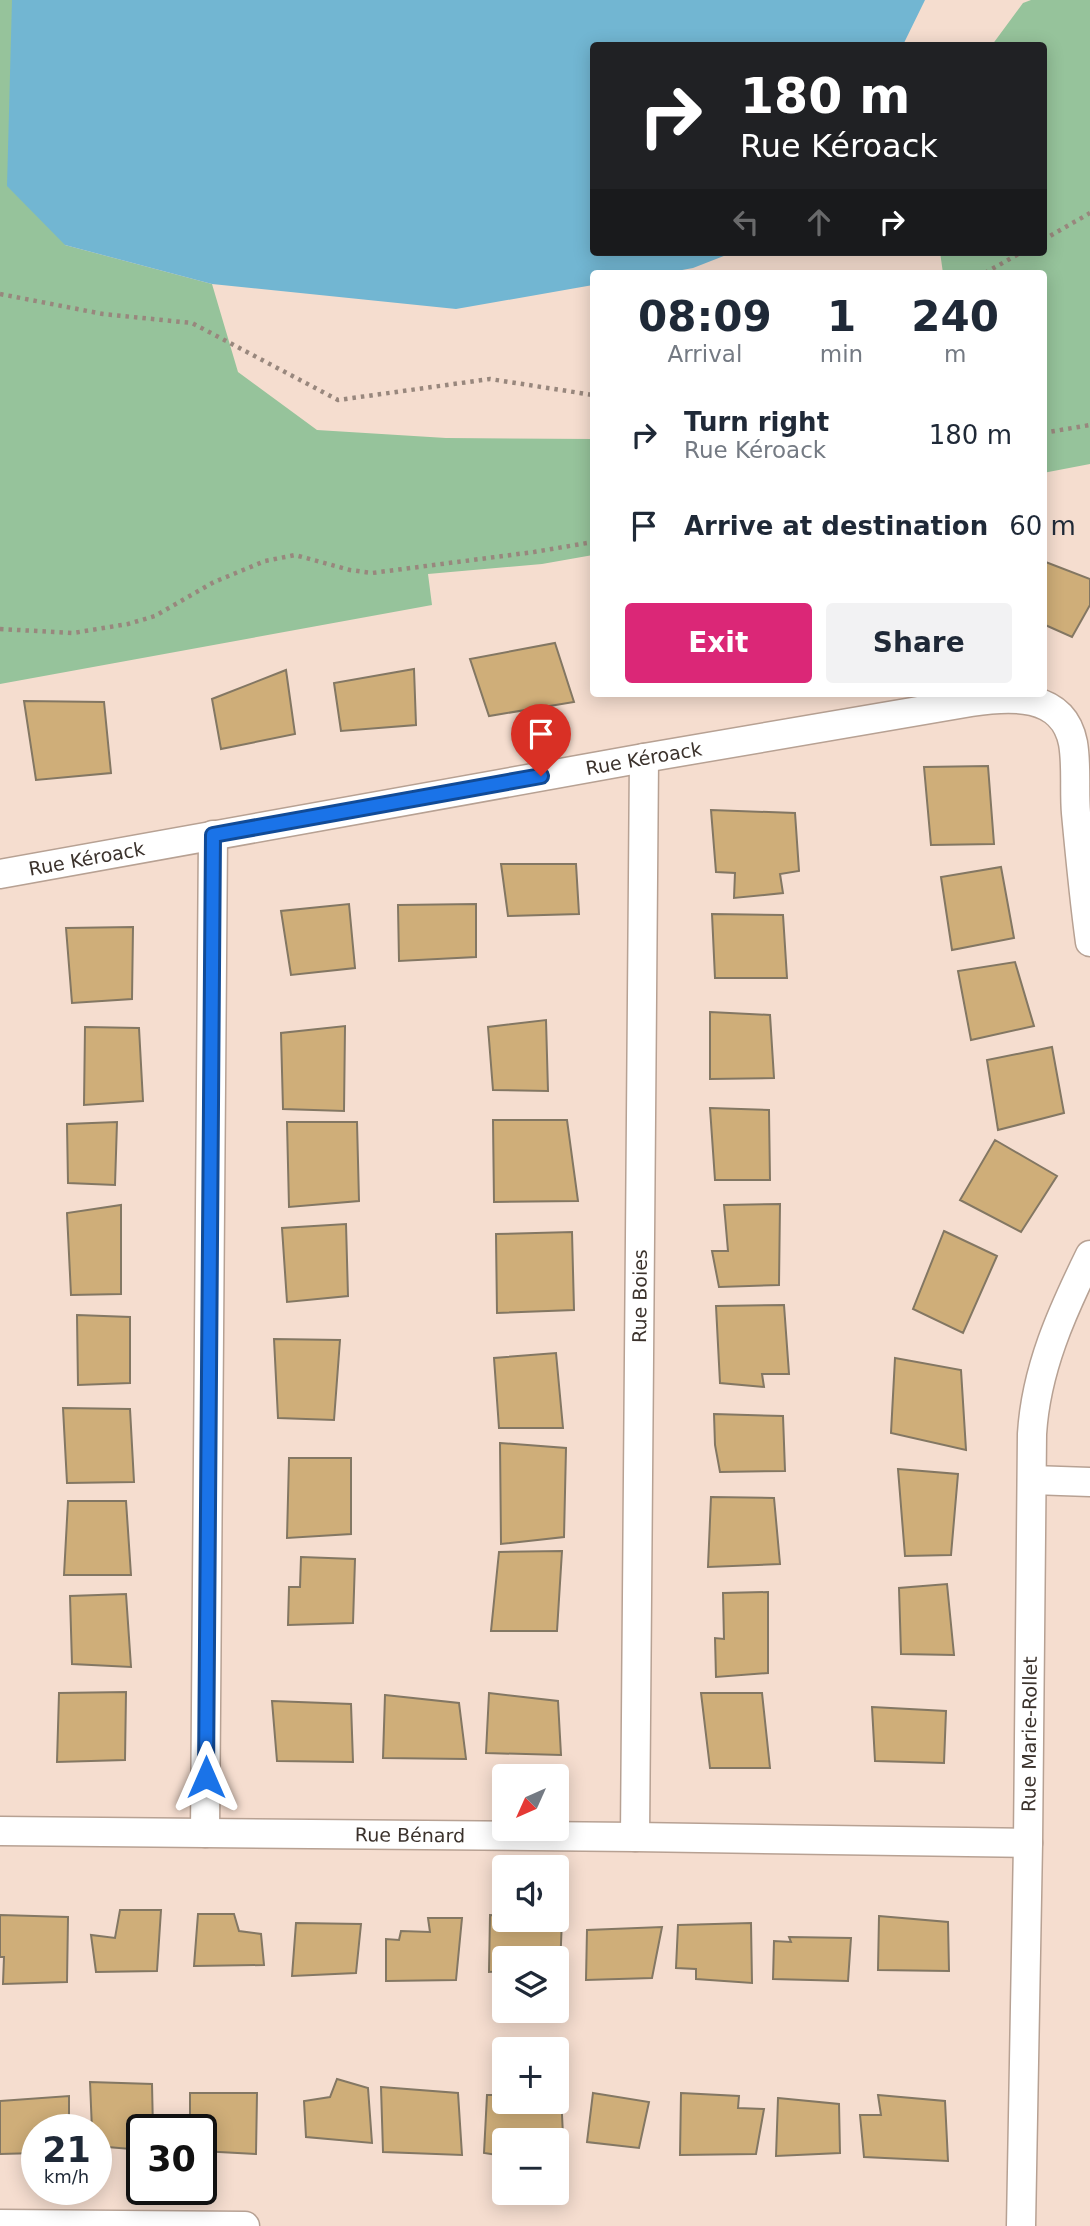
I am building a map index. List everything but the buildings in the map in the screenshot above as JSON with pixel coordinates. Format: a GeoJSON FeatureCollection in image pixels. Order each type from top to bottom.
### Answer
{"type":"FeatureCollection","features":[{"type":"Feature","properties":{"kind":"street","name":"Rue Kéroack"},"geometry":{"type":"LineString","coordinates":[[0,874],[644,758],[990,699],[1017,697],[1038,702],[1057,715],[1063,721],[1073,742],[1078,840],[1090,942]]}},
{"type":"Feature","properties":{"kind":"street","name":"Rue Boies"},"geometry":{"type":"LineString","coordinates":[[635,1836],[644,758]]}},
{"type":"Feature","properties":{"kind":"street"},"geometry":{"type":"LineString","coordinates":[[205,1833],[213,835]]}},
{"type":"Feature","properties":{"kind":"street","name":"Rue Marie-Rollet"},"geometry":{"type":"LineString","coordinates":[[1021,2226],[1032,1423],[1041,1376],[1059,1321],[1090,1255]]}},
{"type":"Feature","properties":{"kind":"street"},"geometry":{"type":"LineString","coordinates":[[1032,1480],[1090,1482]]}},
{"type":"Feature","properties":{"kind":"street","name":"Rue Bénard"},"geometry":{"type":"LineString","coordinates":[[0,1831],[635,1836],[1028,1843]]}},
{"type":"Feature","properties":{"kind":"street"},"geometry":{"type":"LineString","coordinates":[[0,2224],[245,2226]]}},
{"type":"Feature","properties":{"kind":"path"},"geometry":{"type":"LineString","coordinates":[[1047,238],[1090,213]]}},
{"type":"Feature","properties":{"kind":"path"},"geometry":{"type":"LineString","coordinates":[[990,270],[1015,256]]}},
{"type":"Feature","properties":{"kind":"path"},"geometry":{"type":"LineString","coordinates":[[0,294],[103,314],[192,323],[338,400],[490,379],[590,395]]}},
{"type":"Feature","properties":{"kind":"path"},"geometry":{"type":"LineString","coordinates":[[1047,432],[1090,425]]}},
{"type":"Feature","properties":{"kind":"path"},"geometry":{"type":"LineString","coordinates":[[0,629],[73,633],[128,624],[155,616],[214,582],[265,561],[295,555],[372,573],[590,543]]}},
{"type":"Feature","properties":{"kind":"green space"},"geometry":{"type":"Polygon","coordinates":[[[0,0],[13,0],[65,245],[212,284],[238,372],[317,430],[446,438],[590,439],[590,556],[542,564],[428,574],[432,605],[0,684],[0,0]]]}},
{"type":"Feature","properties":{"kind":"green space"},"geometry":{"type":"Polygon","coordinates":[[[1031,0],[1090,0],[1090,464],[1047,472],[1047,270],[943,270],[941,256],[1047,256],[1047,42],[994,42],[1023,3],[1031,0]]]}},
{"type":"Feature","properties":{"kind":"water"},"geometry":{"type":"Polygon","coordinates":[[[12,0],[925,0],[904,42],[590,42],[590,256],[724,256],[693,268],[590,270],[590,286],[456,309],[212,284],[65,245],[7,186],[12,0]]]}},
{"type":"Feature","properties":{"kind":"route"},"geometry":{"type":"LineString","coordinates":[[206,1777],[213,835],[541,776]]}}]}
